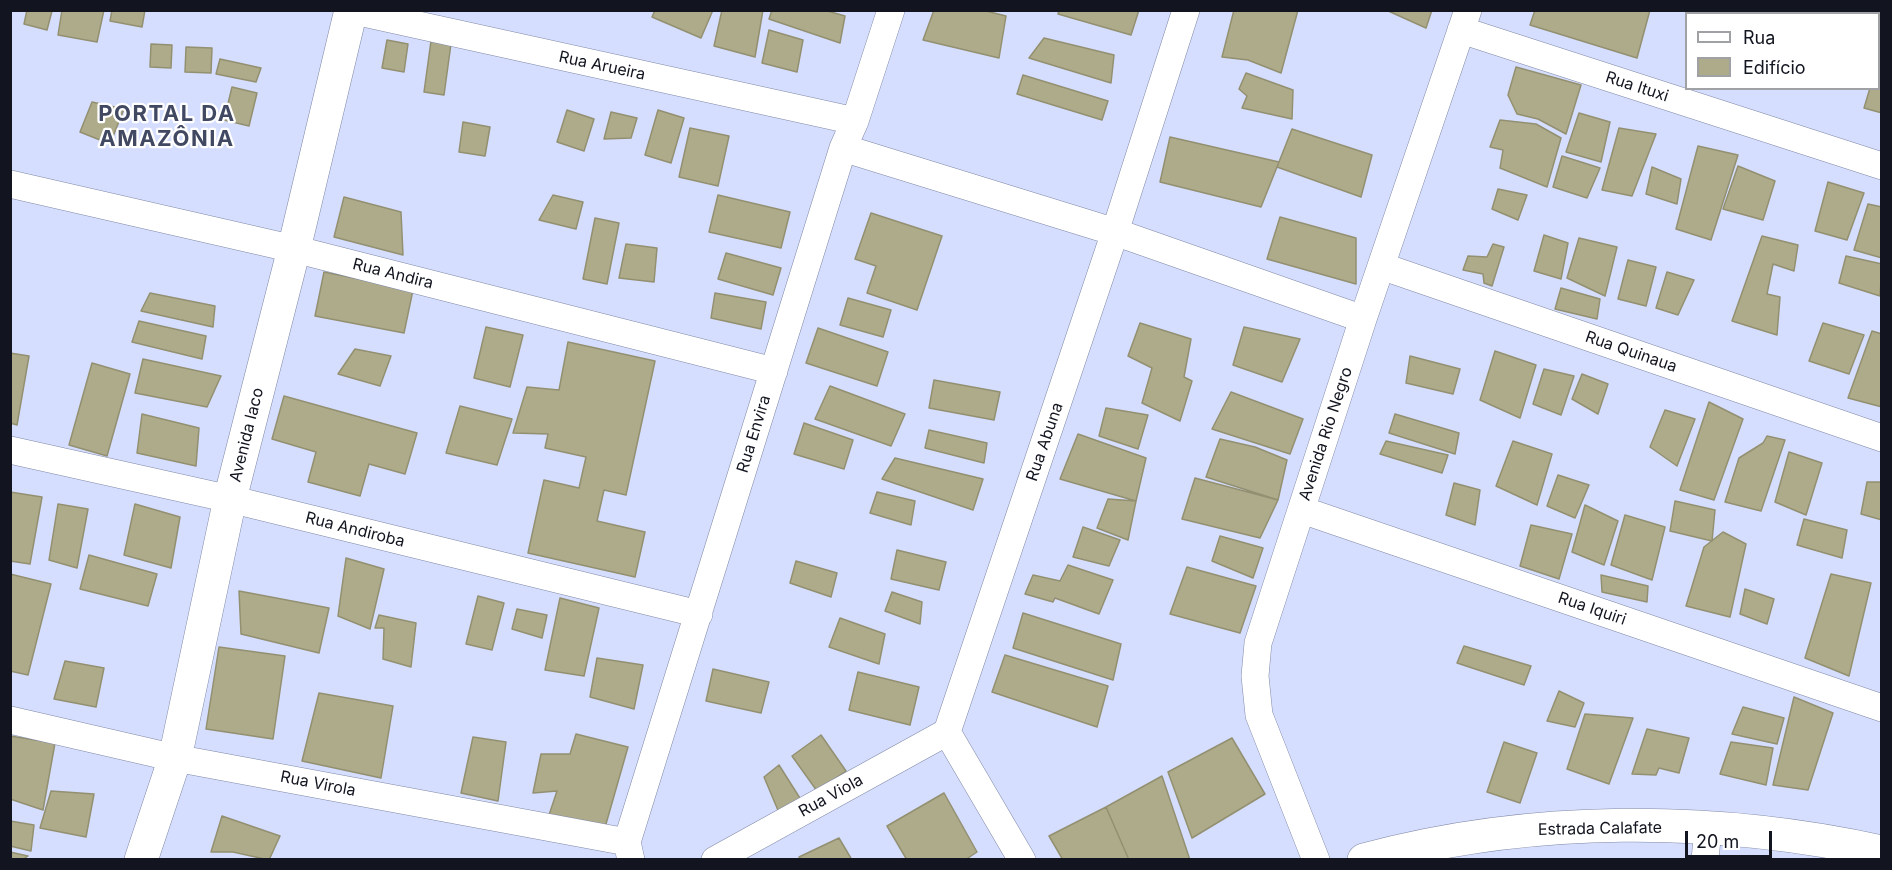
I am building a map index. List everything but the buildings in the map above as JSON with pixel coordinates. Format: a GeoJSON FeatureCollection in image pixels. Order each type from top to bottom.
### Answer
{"type":"FeatureCollection","features":[{"type":"Feature","properties":{"kind":"street","name":"Rua Envira"},"geometry":{"type":"LineString","coordinates":[[629,851],[699,614],[843,148],[855,121],[891,10]]}},
{"type":"Feature","properties":{"kind":"street","name":"Rua Abuna"},"geometry":{"type":"LineString","coordinates":[[946,732],[1115,232],[1186,10]]}},
{"type":"Feature","properties":{"kind":"street","name":"Rua Arueira"},"geometry":{"type":"LineString","coordinates":[[350,11],[855,121]]}},
{"type":"Feature","properties":{"kind":"street","name":"Avenida Iaco"},"geometry":{"type":"LineString","coordinates":[[141,860],[175,758],[230,499],[294,249],[350,11]]}},
{"type":"Feature","properties":{"kind":"street","name":"Rua Ituxi"},"geometry":{"type":"LineString","coordinates":[[1465,20],[1881,166]]}},
{"type":"Feature","properties":{"kind":"street","name":"Avenida Rio Negro"},"geometry":{"type":"LineString","coordinates":[[1316,860],[1259,715],[1255,676],[1258,643],[1363,319],[1465,20]]}},
{"type":"Feature","properties":{"kind":"street"},"geometry":{"type":"LineString","coordinates":[[843,148],[1115,232],[1363,319]]}},
{"type":"Feature","properties":{"kind":"street","name":"Rua Andira"},"geometry":{"type":"LineString","coordinates":[[10,184],[294,249],[774,371]]}},
{"type":"Feature","properties":{"kind":"street","name":"Rua Quinaua"},"geometry":{"type":"LineString","coordinates":[[1381,266],[1881,438]]}},
{"type":"Feature","properties":{"kind":"street","name":"Rua Andiroba"},"geometry":{"type":"LineString","coordinates":[[10,450],[230,499],[699,614]]}},
{"type":"Feature","properties":{"kind":"street","name":"Rua Iquiri"},"geometry":{"type":"LineString","coordinates":[[1302,510],[1881,708]]}},
{"type":"Feature","properties":{"kind":"street","name":"Rua Virola"},"geometry":{"type":"LineString","coordinates":[[10,720],[175,758],[629,851]]}},
{"type":"Feature","properties":{"kind":"street"},"geometry":{"type":"LineString","coordinates":[[946,732],[1022,860]]}},
{"type":"Feature","properties":{"kind":"street","name":"Rua Viola"},"geometry":{"type":"LineString","coordinates":[[715,860],[946,732]]}},
{"type":"Feature","properties":{"kind":"street","name":"Estrada Calafate"},"geometry":{"type":"LineString","coordinates":[[1366,859],[1447,841],[1541,829],[1637,826],[1706,844],[1773,833],[1836,851],[1881,852]]}},
{"type":"Feature","properties":{"kind":"district","name":"PORTAL DA AMAZÔNIA"},"geometry":{"type":"Point","coordinates":[167,126]}}]}
